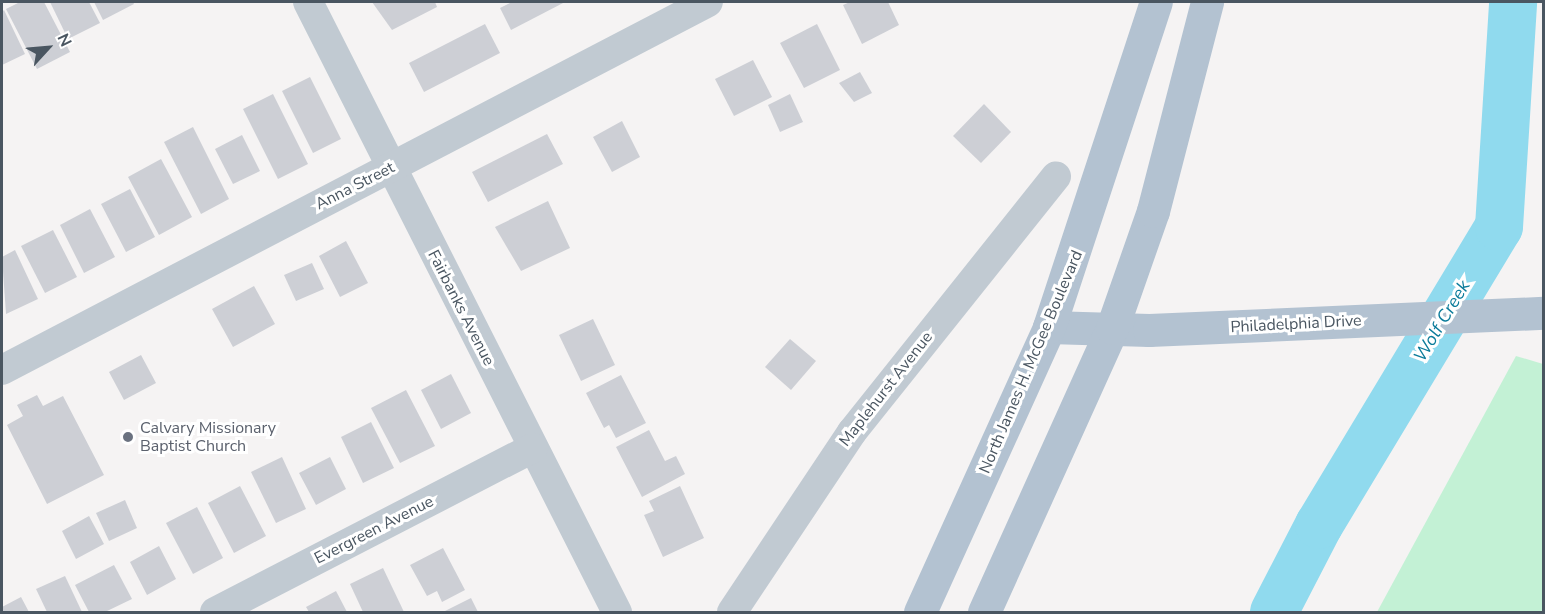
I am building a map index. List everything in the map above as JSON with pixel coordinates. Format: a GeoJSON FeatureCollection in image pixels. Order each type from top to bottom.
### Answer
{"type":"FeatureCollection","features":[{"type":"Feature","properties":{"kind":"main road","name":"North James H. McGee Boulevard"},"geometry":{"type":"LineString","coordinates":[[920,612],[1049,327],[1156,2]]}},
{"type":"Feature","properties":{"kind":"main road"},"geometry":{"type":"LineString","coordinates":[[984,612],[1112,328],[1153,211],[1207,2]]}},
{"type":"Feature","properties":{"kind":"main road","name":"Philadelphia Drive"},"geometry":{"type":"LineString","coordinates":[[1049,327],[1240,326],[1534,313]]}},
{"type":"Feature","properties":{"kind":"street","name":"Fairbanks Avenue"},"geometry":{"type":"LineString","coordinates":[[308,2],[616,612]]}},
{"type":"Feature","properties":{"kind":"street","name":"Anna Street"},"geometry":{"type":"LineString","coordinates":[[2,370],[708,2]]}},
{"type":"Feature","properties":{"kind":"street","name":"Maplehurst Avenue"},"geometry":{"type":"LineString","coordinates":[[732,612],[852,432],[1056,176]]}},
{"type":"Feature","properties":{"kind":"street","name":"Evergreen Avenue"},"geometry":{"type":"LineString","coordinates":[[214,612],[533,448]]}},
{"type":"Feature","properties":{"kind":"green space"},"geometry":{"type":"Polygon","coordinates":[[[1516,356],[1543,364],[1543,612],[1377,612],[1516,356]]]}},
{"type":"Feature","properties":{"kind":"building"},"geometry":{"type":"Polygon","coordinates":[[[20,2],[44,2],[70,52],[37,69],[6,9],[20,2]]]}},
{"type":"Feature","properties":{"kind":"building"},"geometry":{"type":"Polygon","coordinates":[[[50,2],[89,2],[100,23],[68,39],[50,2]]]}},
{"type":"Feature","properties":{"kind":"building"},"geometry":{"type":"Polygon","coordinates":[[[94,2],[133,2],[134,4],[103,20],[94,2]]]}},
{"type":"Feature","properties":{"kind":"building"},"geometry":{"type":"Polygon","coordinates":[[[372,2],[435,2],[437,7],[392,30],[372,2]]]}},
{"type":"Feature","properties":{"kind":"building"},"geometry":{"type":"Polygon","coordinates":[[[512,2],[565,2],[511,30],[500,8],[512,2]]]}},
{"type":"Feature","properties":{"kind":"building"},"geometry":{"type":"Polygon","coordinates":[[[850,2],[888,2],[899,25],[862,44],[843,5],[850,2]]]}},
{"type":"Feature","properties":{"kind":"building"},"geometry":{"type":"Polygon","coordinates":[[[4,10],[25,54],[2,65],[2,12],[4,10]]]}},
{"type":"Feature","properties":{"kind":"building"},"geometry":{"type":"Polygon","coordinates":[[[485,24],[500,53],[424,92],[409,63],[485,24]]]}},
{"type":"Feature","properties":{"kind":"building"},"geometry":{"type":"Polygon","coordinates":[[[817,24],[840,70],[804,88],[780,43],[817,24]]]}},
{"type":"Feature","properties":{"kind":"building"},"geometry":{"type":"Polygon","coordinates":[[[753,60],[772,97],[734,116],[715,79],[753,60]]]}},
{"type":"Feature","properties":{"kind":"building"},"geometry":{"type":"Polygon","coordinates":[[[860,72],[872,93],[854,102],[839,83],[860,72]]]}},
{"type":"Feature","properties":{"kind":"building"},"geometry":{"type":"Polygon","coordinates":[[[310,77],[341,139],[313,153],[282,91],[310,77]]]}},
{"type":"Feature","properties":{"kind":"building"},"geometry":{"type":"Polygon","coordinates":[[[273,94],[308,164],[278,179],[243,109],[273,94]]]}},
{"type":"Feature","properties":{"kind":"building"},"geometry":{"type":"Polygon","coordinates":[[[790,94],[803,122],[780,132],[768,105],[790,94]]]}},
{"type":"Feature","properties":{"kind":"building"},"geometry":{"type":"Polygon","coordinates":[[[984,104],[1011,132],[981,163],[953,136],[984,104]]]}},
{"type":"Feature","properties":{"kind":"building"},"geometry":{"type":"Polygon","coordinates":[[[622,121],[640,157],[612,172],[593,137],[622,121]]]}},
{"type":"Feature","properties":{"kind":"building"},"geometry":{"type":"Polygon","coordinates":[[[193,127],[229,199],[201,214],[164,142],[193,127]]]}},
{"type":"Feature","properties":{"kind":"building"},"geometry":{"type":"Polygon","coordinates":[[[547,134],[563,164],[488,202],[472,172],[547,134]]]}},
{"type":"Feature","properties":{"kind":"building"},"geometry":{"type":"Polygon","coordinates":[[[242,135],[260,171],[233,184],[215,149],[242,135]]]}},
{"type":"Feature","properties":{"kind":"building"},"geometry":{"type":"Polygon","coordinates":[[[161,159],[192,217],[159,235],[128,177],[161,159]]]}},
{"type":"Feature","properties":{"kind":"building"},"geometry":{"type":"Polygon","coordinates":[[[130,189],[155,237],[126,252],[101,204],[130,189]]]}},
{"type":"Feature","properties":{"kind":"building"},"geometry":{"type":"Polygon","coordinates":[[[548,201],[570,248],[521,271],[495,227],[548,201]]]}},
{"type":"Feature","properties":{"kind":"building"},"geometry":{"type":"Polygon","coordinates":[[[90,209],[115,257],[84,273],[60,225],[90,209]]]}},
{"type":"Feature","properties":{"kind":"building"},"geometry":{"type":"Polygon","coordinates":[[[53,230],[77,277],[45,293],[21,246],[53,230]]]}},
{"type":"Feature","properties":{"kind":"building"},"geometry":{"type":"Polygon","coordinates":[[[346,241],[368,283],[340,297],[319,256],[346,241]]]}},
{"type":"Feature","properties":{"kind":"building"},"geometry":{"type":"Polygon","coordinates":[[[15,250],[38,299],[6,314],[2,257],[15,250]]]}},
{"type":"Feature","properties":{"kind":"building"},"geometry":{"type":"Polygon","coordinates":[[[312,263],[324,289],[296,301],[284,275],[312,263]]]}},
{"type":"Feature","properties":{"kind":"building"},"geometry":{"type":"Polygon","coordinates":[[[254,286],[275,324],[233,347],[212,309],[254,286]]]}},
{"type":"Feature","properties":{"kind":"building"},"geometry":{"type":"Polygon","coordinates":[[[593,319],[615,365],[581,381],[559,335],[593,319]]]}},
{"type":"Feature","properties":{"kind":"building"},"geometry":{"type":"Polygon","coordinates":[[[790,339],[816,361],[791,390],[765,367],[790,339]]]}},
{"type":"Feature","properties":{"kind":"building"},"geometry":{"type":"Polygon","coordinates":[[[141,355],[156,383],[124,400],[109,372],[141,355]]]}},
{"type":"Feature","properties":{"kind":"building"},"geometry":{"type":"Polygon","coordinates":[[[451,374],[471,413],[441,429],[421,390],[451,374]]]}},
{"type":"Feature","properties":{"kind":"building"},"geometry":{"type":"Polygon","coordinates":[[[621,375],[646,423],[616,438],[609,425],[604,428],[586,393],[621,375]]]}},
{"type":"Feature","properties":{"kind":"building"},"geometry":{"type":"Polygon","coordinates":[[[406,390],[435,446],[400,463],[371,408],[406,390]]]}},
{"type":"Feature","properties":{"kind":"building"},"geometry":{"type":"Polygon","coordinates":[[[37,395],[43,406],[63,396],[104,475],[47,504],[7,425],[23,416],[17,405],[37,395]]]}},
{"type":"Feature","properties":{"kind":"building"},"geometry":{"type":"Polygon","coordinates":[[[371,422],[394,468],[363,483],[341,437],[371,422]]]}},
{"type":"Feature","properties":{"kind":"building"},"geometry":{"type":"Polygon","coordinates":[[[649,430],[665,461],[676,456],[685,474],[642,497],[616,447],[649,430]]]}},
{"type":"Feature","properties":{"kind":"building"},"geometry":{"type":"Polygon","coordinates":[[[282,457],[306,509],[276,523],[251,472],[282,457]]]}},
{"type":"Feature","properties":{"kind":"building"},"geometry":{"type":"Polygon","coordinates":[[[330,457],[346,489],[316,505],[299,473],[330,457]]]}},
{"type":"Feature","properties":{"kind":"building"},"geometry":{"type":"Polygon","coordinates":[[[240,486],[266,536],[234,553],[208,503],[240,486]]]}},
{"type":"Feature","properties":{"kind":"building"},"geometry":{"type":"Polygon","coordinates":[[[680,486],[704,538],[663,557],[644,515],[654,511],[649,501],[680,486]]]}},
{"type":"Feature","properties":{"kind":"building"},"geometry":{"type":"Polygon","coordinates":[[[125,500],[137,528],[109,541],[96,513],[125,500]]]}},
{"type":"Feature","properties":{"kind":"building"},"geometry":{"type":"Polygon","coordinates":[[[197,507],[223,558],[193,574],[166,523],[197,507]]]}},
{"type":"Feature","properties":{"kind":"building"},"geometry":{"type":"Polygon","coordinates":[[[89,516],[104,544],[76,559],[62,531],[89,516]]]}},
{"type":"Feature","properties":{"kind":"building"},"geometry":{"type":"Polygon","coordinates":[[[159,546],[176,579],[147,595],[130,562],[159,546]]]}},
{"type":"Feature","properties":{"kind":"building"},"geometry":{"type":"Polygon","coordinates":[[[443,548],[465,590],[442,602],[437,591],[427,596],[410,565],[443,548]]]}},
{"type":"Feature","properties":{"kind":"building"},"geometry":{"type":"Polygon","coordinates":[[[114,565],[132,599],[105,612],[89,612],[75,585],[114,565]]]}},
{"type":"Feature","properties":{"kind":"building"},"geometry":{"type":"Polygon","coordinates":[[[383,568],[404,612],[363,612],[350,584],[383,568]]]}},
{"type":"Feature","properties":{"kind":"building"},"geometry":{"type":"Polygon","coordinates":[[[65,576],[82,612],[47,612],[36,589],[65,576]]]}},
{"type":"Feature","properties":{"kind":"building"},"geometry":{"type":"Polygon","coordinates":[[[336,591],[347,612],[309,612],[306,607],[336,591]]]}},
{"type":"Feature","properties":{"kind":"building"},"geometry":{"type":"Polygon","coordinates":[[[21,597],[29,612],[2,612],[2,607],[21,597]]]}},
{"type":"Feature","properties":{"kind":"building"},"geometry":{"type":"Polygon","coordinates":[[[471,598],[478,612],[445,611],[471,598]]]}},
{"type":"Feature","properties":{"kind":"waterway","name":"Wolf Creek"},"geometry":{"type":"LineString","coordinates":[[1274,612],[1319,525],[1499,227],[1513,2]]}},
{"type":"Feature","properties":{"kind":"place","name":"Calvary Missionary Baptist Church"},"geometry":{"type":"Point","coordinates":[128,437]}}]}
